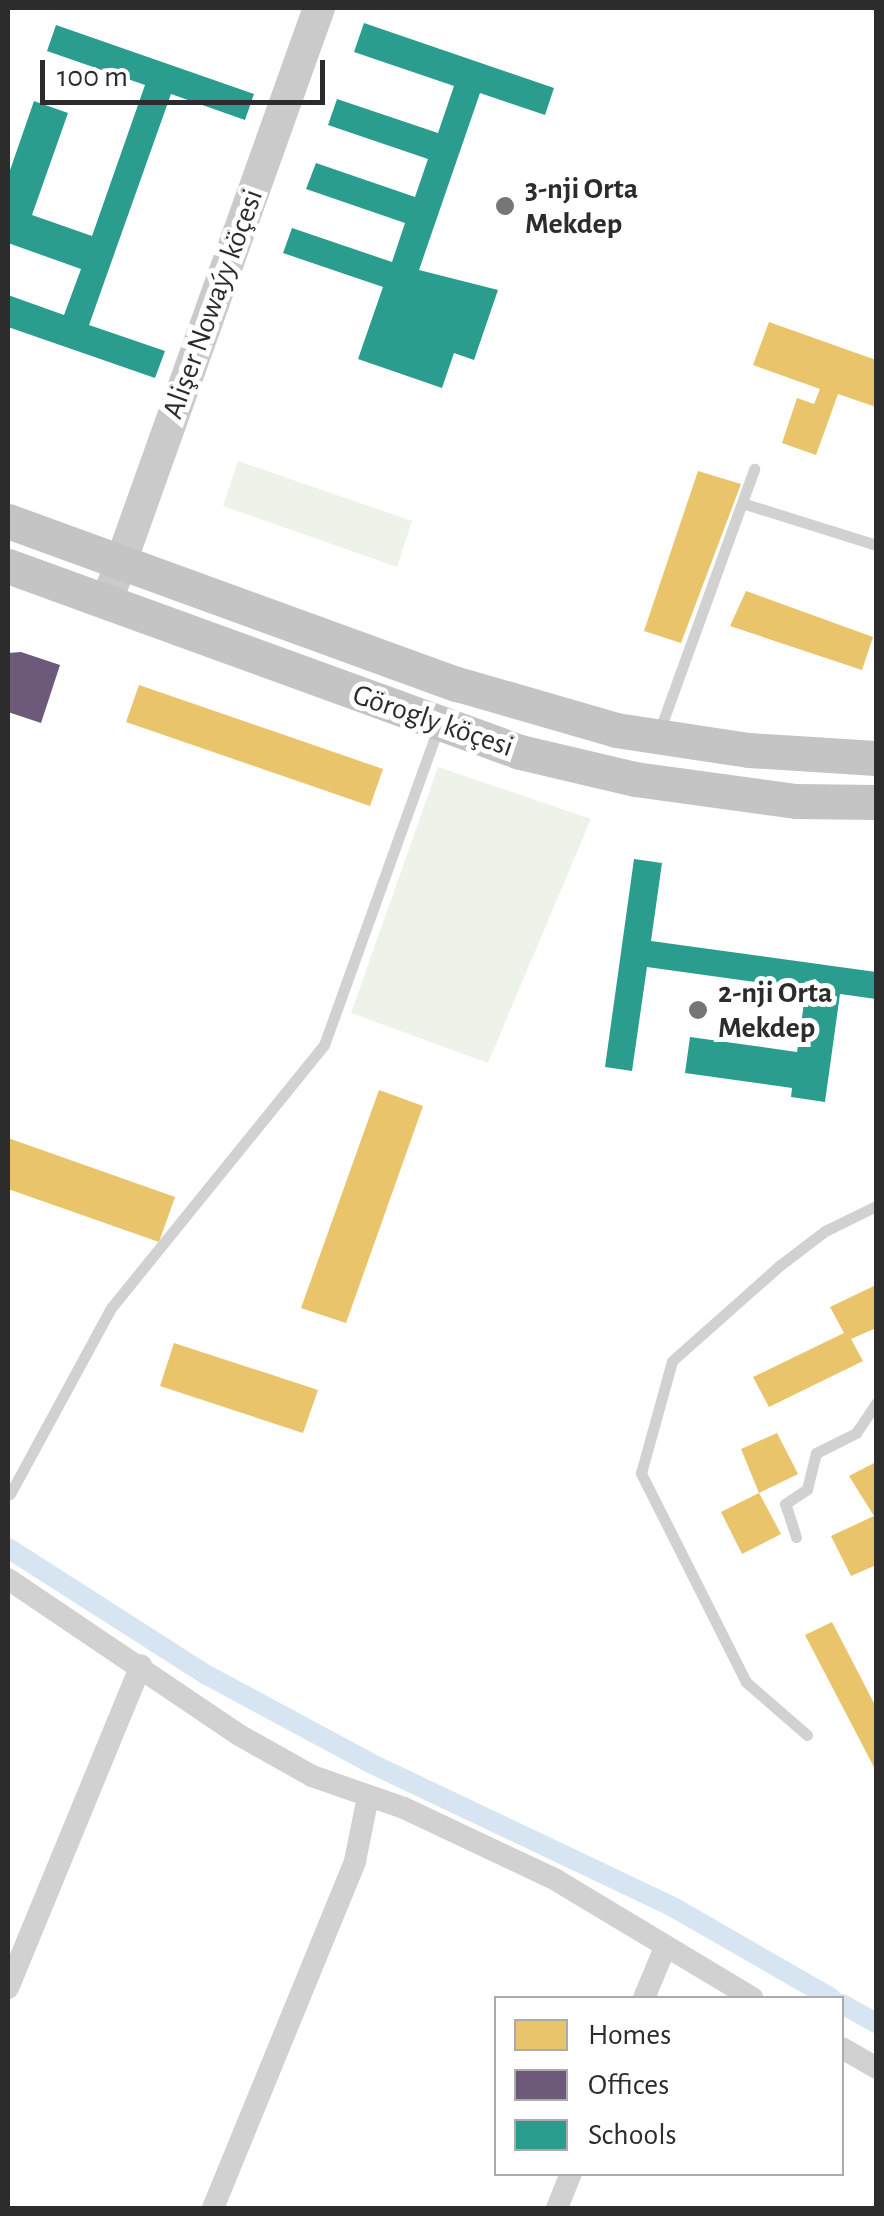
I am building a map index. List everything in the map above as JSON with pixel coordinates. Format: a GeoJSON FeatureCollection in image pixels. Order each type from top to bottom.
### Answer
{"type":"FeatureCollection","features":[{"type":"Feature","properties":{"kind":"main road","name":"Görogly köçesi"},"geometry":{"type":"LineString","coordinates":[[8,522],[457,684],[658,736],[876,758]]}},
{"type":"Feature","properties":{"kind":"main road","name":"Görogly köçesi"},"geometry":{"type":"LineString","coordinates":[[8,566],[439,725],[635,779],[796,801],[876,802]]}},
{"type":"Feature","properties":{"kind":"street","name":"Alişer Nowaýy köçesi"},"geometry":{"type":"LineString","coordinates":[[107,601],[319,8]]}},
{"type":"Feature","properties":{"kind":"street"},"geometry":{"type":"LineString","coordinates":[[8,1578],[239,1735],[368,1798],[556,1880],[664,1950],[748,1996]]}},
{"type":"Feature","properties":{"kind":"street"},"geometry":{"type":"LineString","coordinates":[[8,1988],[140,1665]]}},
{"type":"Feature","properties":{"kind":"street"},"geometry":{"type":"LineString","coordinates":[[213,2208],[355,1861],[368,1798]]}},
{"type":"Feature","properties":{"kind":"street"},"geometry":{"type":"LineString","coordinates":[[645,1996],[664,1950]]}},
{"type":"Feature","properties":{"kind":"street"},"geometry":{"type":"LineString","coordinates":[[844,2049],[876,2068]]}},
{"type":"Feature","properties":{"kind":"street"},"geometry":{"type":"LineString","coordinates":[[556,2208],[570,2176]]}},
{"type":"Feature","properties":{"kind":"lane"},"geometry":{"type":"LineString","coordinates":[[658,736],[754,469]]}},
{"type":"Feature","properties":{"kind":"lane"},"geometry":{"type":"LineString","coordinates":[[742,503],[876,545]]}},
{"type":"Feature","properties":{"kind":"lane"},"geometry":{"type":"LineString","coordinates":[[10,1494],[112,1308],[324,1045],[439,725]]}},
{"type":"Feature","properties":{"kind":"lane"},"geometry":{"type":"LineString","coordinates":[[808,1735],[746,1682],[641,1473],[672,1361],[778,1266],[825,1231],[876,1206]]}},
{"type":"Feature","properties":{"kind":"lane"},"geometry":{"type":"LineString","coordinates":[[796,1537],[785,1504],[808,1489],[816,1453],[856,1433],[876,1404]]}},
{"type":"Feature","properties":{"kind":"shaded area"},"geometry":{"type":"Polygon","coordinates":[[[238,461],[412,521],[397,567],[223,506],[238,461]]]}},
{"type":"Feature","properties":{"kind":"shaded area"},"geometry":{"type":"Polygon","coordinates":[[[438,767],[591,819],[488,1063],[351,1013],[438,767]]]}},
{"type":"Feature","properties":{"kind":"building: Homes"},"geometry":{"type":"Polygon","coordinates":[[[769,322],[876,360],[876,407],[838,394],[816,455],[782,443],[797,398],[814,404],[820,389],[753,365],[769,322]]]}},
{"type":"Feature","properties":{"kind":"building: Homes"},"geometry":{"type":"Polygon","coordinates":[[[698,471],[741,484],[681,643],[644,631],[698,471]]]}},
{"type":"Feature","properties":{"kind":"building: Homes"},"geometry":{"type":"Polygon","coordinates":[[[746,591],[873,637],[862,670],[730,626],[746,591]]]}},
{"type":"Feature","properties":{"kind":"building: Homes"},"geometry":{"type":"Polygon","coordinates":[[[139,685],[383,769],[370,806],[126,722],[139,685]]]}},
{"type":"Feature","properties":{"kind":"building: Homes"},"geometry":{"type":"Polygon","coordinates":[[[379,1090],[423,1106],[346,1323],[301,1308],[379,1090]]]}},
{"type":"Feature","properties":{"kind":"building: Homes"},"geometry":{"type":"Polygon","coordinates":[[[8,1138],[175,1197],[159,1242],[8,1189],[8,1138]]]}},
{"type":"Feature","properties":{"kind":"building: Homes"},"geometry":{"type":"Polygon","coordinates":[[[876,1285],[876,1328],[851,1339],[863,1361],[769,1407],[753,1377],[844,1333],[830,1307],[876,1285]]]}},
{"type":"Feature","properties":{"kind":"building: Homes"},"geometry":{"type":"Polygon","coordinates":[[[174,1343],[318,1390],[303,1433],[160,1386],[174,1343]]]}},
{"type":"Feature","properties":{"kind":"building: Homes"},"geometry":{"type":"Polygon","coordinates":[[[777,1433],[798,1474],[759,1493],[741,1449],[777,1433]]]}},
{"type":"Feature","properties":{"kind":"building: Homes"},"geometry":{"type":"Polygon","coordinates":[[[876,1462],[876,1514],[874,1516],[849,1476],[876,1462]]]}},
{"type":"Feature","properties":{"kind":"building: Homes"},"geometry":{"type":"Polygon","coordinates":[[[759,1493],[781,1534],[742,1554],[721,1512],[759,1493]]]}},
{"type":"Feature","properties":{"kind":"building: Homes"},"geometry":{"type":"Polygon","coordinates":[[[874,1516],[876,1565],[851,1576],[831,1536],[874,1516]]]}},
{"type":"Feature","properties":{"kind":"building: Homes"},"geometry":{"type":"Polygon","coordinates":[[[832,1622],[876,1707],[876,1771],[805,1635],[832,1622]]]}},
{"type":"Feature","properties":{"kind":"building: Offices"},"geometry":{"type":"Polygon","coordinates":[[[21,652],[60,665],[41,723],[8,712],[8,653],[21,652]]]}},
{"type":"Feature","properties":{"kind":"building: Schools"},"geometry":{"type":"Polygon","coordinates":[[[364,23],[554,88],[545,115],[480,93],[419,270],[498,290],[474,360],[454,353],[442,388],[358,359],[383,287],[283,253],[292,228],[392,262],[405,223],[306,189],[316,163],[415,197],[428,159],[328,125],[337,99],[438,133],[454,86],[354,52],[364,23]]]}},
{"type":"Feature","properties":{"kind":"building: Schools"},"geometry":{"type":"Polygon","coordinates":[[[56,25],[254,94],[245,120],[171,94],[89,325],[165,351],[155,378],[8,327],[8,295],[64,315],[81,269],[8,243],[8,176],[34,101],[68,113],[32,215],[92,236],[145,85],[47,51],[56,25]]]}},
{"type":"Feature","properties":{"kind":"building: Schools"},"geometry":{"type":"Polygon","coordinates":[[[634,859],[662,863],[651,941],[876,972],[876,999],[840,994],[825,1102],[791,1097],[792,1088],[685,1073],[690,1037],[797,1052],[806,989],[647,967],[632,1071],[605,1067],[634,859]]]}},
{"type":"Feature","properties":{"kind":"waterway"},"geometry":{"type":"LineString","coordinates":[[8,1548],[205,1674],[370,1763],[673,1907],[828,1996]]}},
{"type":"Feature","properties":{"kind":"waterway"},"geometry":{"type":"LineString","coordinates":[[844,2005],[876,2023]]}},
{"type":"Feature","properties":{"kind":"place","name":"3-nji Orta Mekdep"},"geometry":{"type":"Point","coordinates":[505,206]}},
{"type":"Feature","properties":{"kind":"place","name":"2-nji Orta Mekdep"},"geometry":{"type":"Point","coordinates":[698,1010]}}]}
